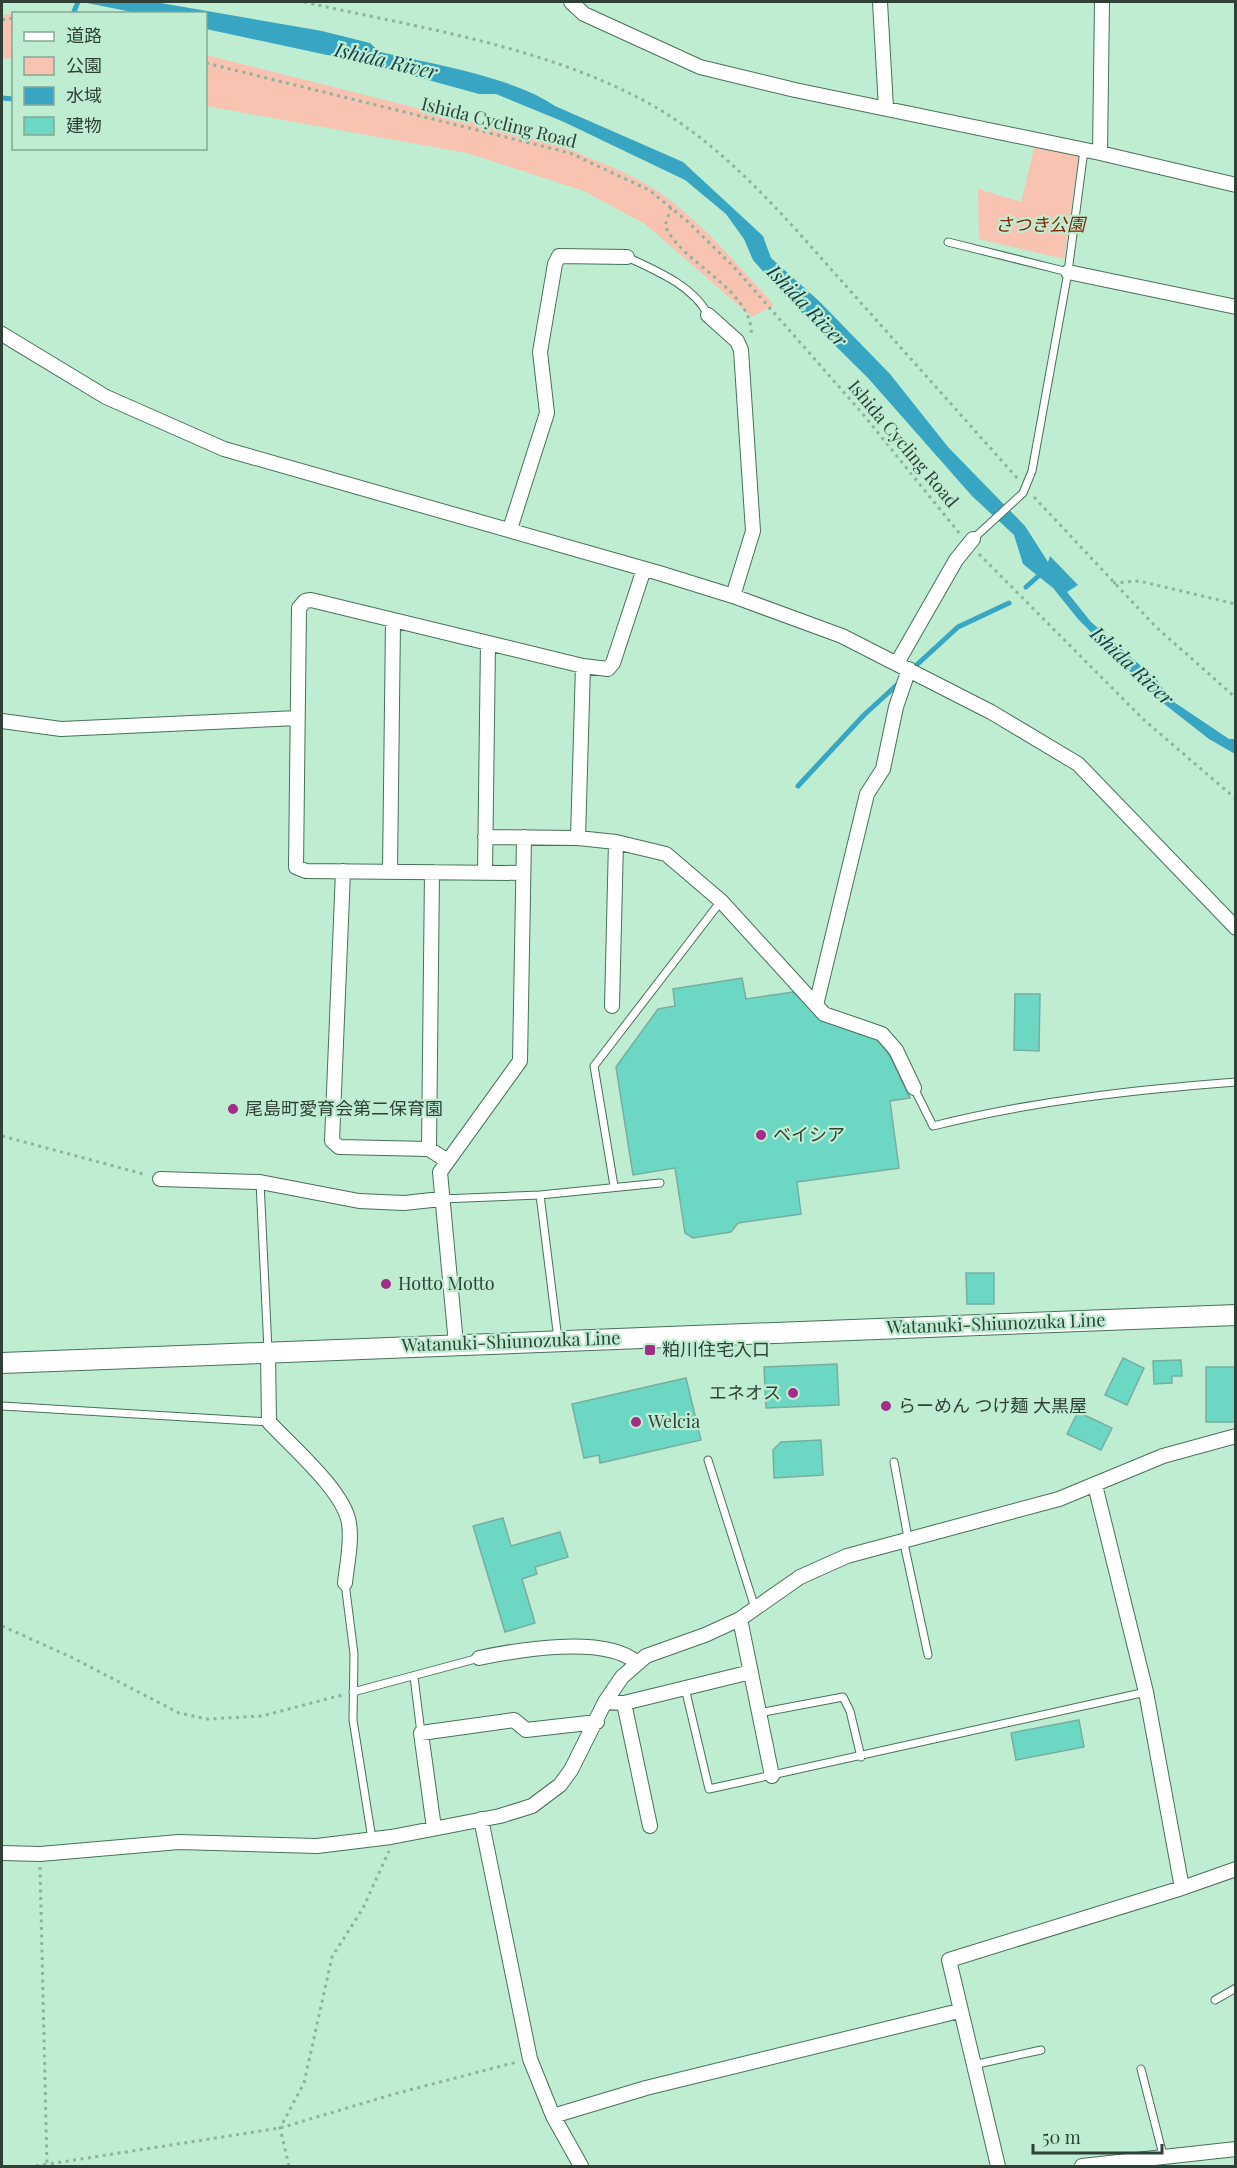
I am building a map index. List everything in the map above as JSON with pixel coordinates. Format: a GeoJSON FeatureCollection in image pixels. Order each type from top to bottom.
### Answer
{"type":"FeatureCollection","features":[{"type":"Feature","properties":{"kind":"main road","name":"Watanuki-Shiunozuka Line"},"geometry":{"type":"LineString","coordinates":[[2,1363],[558,1340],[1236,1316]]}},
{"type":"Feature","properties":{"kind":"street"},"geometry":{"type":"LineString","coordinates":[[571,2],[584,14],[700,67],[1100,153],[1236,185]]}},
{"type":"Feature","properties":{"kind":"street"},"geometry":{"type":"LineString","coordinates":[[880,2],[886,108]]}},
{"type":"Feature","properties":{"kind":"street"},"geometry":{"type":"LineString","coordinates":[[1100,153],[1102,2]]}},
{"type":"Feature","properties":{"kind":"street"},"geometry":{"type":"LineString","coordinates":[[510,529],[547,413],[540,352],[555,264],[559,256],[627,257]]}},
{"type":"Feature","properties":{"kind":"street"},"geometry":{"type":"LineString","coordinates":[[1068,272],[1236,307]]}},
{"type":"Feature","properties":{"kind":"street"},"geometry":{"type":"LineString","coordinates":[[708,315],[736,341],[741,350],[753,531],[733,596]]}},
{"type":"Feature","properties":{"kind":"street"},"geometry":{"type":"LineString","coordinates":[[2,334],[106,397],[203,442],[386,496],[510,529],[733,596],[842,636],[1012,724],[1078,764],[1236,928]]}},
{"type":"Feature","properties":{"kind":"street"},"geometry":{"type":"LineString","coordinates":[[816,1005],[867,794],[883,769],[903,666],[956,560],[976,541]]}},
{"type":"Feature","properties":{"kind":"street"},"geometry":{"type":"LineString","coordinates":[[523,873],[306,871],[296,867],[299,608],[301,603],[310,600],[603,670],[613,663],[644,569]]}},
{"type":"Feature","properties":{"kind":"street"},"geometry":{"type":"LineString","coordinates":[[390,872],[393,621]]}},
{"type":"Feature","properties":{"kind":"street"},"geometry":{"type":"LineString","coordinates":[[485,873],[488,643]]}},
{"type":"Feature","properties":{"kind":"street"},"geometry":{"type":"LineString","coordinates":[[578,838],[583,666]]}},
{"type":"Feature","properties":{"kind":"street"},"geometry":{"type":"LineString","coordinates":[[2,722],[62,729],[297,718]]}},
{"type":"Feature","properties":{"kind":"street"},"geometry":{"type":"LineString","coordinates":[[485,837],[578,838],[616,842],[666,854],[721,901],[824,1014],[882,1034],[896,1050],[914,1088]]}},
{"type":"Feature","properties":{"kind":"street"},"geometry":{"type":"LineString","coordinates":[[456,1344],[440,1172],[446,1160],[520,1061],[524,837]]}},
{"type":"Feature","properties":{"kind":"street"},"geometry":{"type":"LineString","coordinates":[[612,1006],[616,842]]}},
{"type":"Feature","properties":{"kind":"street"},"geometry":{"type":"LineString","coordinates":[[343,871],[332,1141],[339,1148],[429,1149],[446,1160]]}},
{"type":"Feature","properties":{"kind":"street"},"geometry":{"type":"LineString","coordinates":[[429,1149],[432,872]]}},
{"type":"Feature","properties":{"kind":"street"},"geometry":{"type":"LineString","coordinates":[[160,1179],[260,1182],[359,1201],[404,1203],[441,1199]]}},
{"type":"Feature","properties":{"kind":"street"},"geometry":{"type":"LineString","coordinates":[[268,1353],[269,1422],[330,1489],[346,1511],[351,1537],[345,1583]]}},
{"type":"Feature","properties":{"kind":"street"},"geometry":{"type":"LineString","coordinates":[[2,1853],[40,1854],[179,1842],[317,1846],[391,1837],[532,1806],[550,1795],[571,1770],[606,1702],[622,1677],[636,1662],[658,1650],[705,1635],[740,1619],[800,1577],[847,1556],[905,1538],[1024,1510],[1095,1485],[1127,1469],[1163,1456],[1236,1436]]}},
{"type":"Feature","properties":{"kind":"street"},"geometry":{"type":"LineString","coordinates":[[1095,1485],[1146,1692],[1182,1888]]}},
{"type":"Feature","properties":{"kind":"street"},"geometry":{"type":"LineString","coordinates":[[740,1619],[772,1776]]}},
{"type":"Feature","properties":{"kind":"street"},"geometry":{"type":"LineString","coordinates":[[479,1658],[530,1648],[561,1646],[621,1654],[636,1662]]}},
{"type":"Feature","properties":{"kind":"street"},"geometry":{"type":"LineString","coordinates":[[606,1702],[624,1703],[751,1672]]}},
{"type":"Feature","properties":{"kind":"street"},"geometry":{"type":"LineString","coordinates":[[624,1703],[650,1826]]}},
{"type":"Feature","properties":{"kind":"street"},"geometry":{"type":"LineString","coordinates":[[434,1828],[421,1734],[514,1720],[526,1731],[597,1722]]}},
{"type":"Feature","properties":{"kind":"street"},"geometry":{"type":"LineString","coordinates":[[481,1819],[530,2059],[553,2116],[581,2166]]}},
{"type":"Feature","properties":{"kind":"street"},"geometry":{"type":"LineString","coordinates":[[998,2166],[959,2011],[949,1960],[1236,1869]]}},
{"type":"Feature","properties":{"kind":"street"},"geometry":{"type":"LineString","coordinates":[[553,2116],[646,2088],[959,2011]]}},
{"type":"Feature","properties":{"kind":"street"},"geometry":{"type":"LineString","coordinates":[[1082,2166],[1163,2155],[1236,2149]]}},
{"type":"Feature","properties":{"kind":"lane"},"geometry":{"type":"LineString","coordinates":[[976,541],[1027,494],[1068,272],[1084,150]]}},
{"type":"Feature","properties":{"kind":"lane"},"geometry":{"type":"LineString","coordinates":[[948,242],[1068,272]]}},
{"type":"Feature","properties":{"kind":"lane"},"geometry":{"type":"LineString","coordinates":[[627,257],[662,274],[703,306],[708,315]]}},
{"type":"Feature","properties":{"kind":"lane"},"geometry":{"type":"LineString","coordinates":[[614,1186],[594,1066],[721,901]]}},
{"type":"Feature","properties":{"kind":"lane"},"geometry":{"type":"LineString","coordinates":[[914,1088],[933,1126],[984,1113],[1050,1101],[1236,1082]]}},
{"type":"Feature","properties":{"kind":"lane"},"geometry":{"type":"LineString","coordinates":[[260,1182],[268,1353]]}},
{"type":"Feature","properties":{"kind":"lane"},"geometry":{"type":"LineString","coordinates":[[441,1199],[540,1195],[660,1183]]}},
{"type":"Feature","properties":{"kind":"lane"},"geometry":{"type":"LineString","coordinates":[[540,1195],[558,1340]]}},
{"type":"Feature","properties":{"kind":"lane"},"geometry":{"type":"LineString","coordinates":[[2,1406],[269,1422]]}},
{"type":"Feature","properties":{"kind":"lane"},"geometry":{"type":"LineString","coordinates":[[708,1460],[755,1608]]}},
{"type":"Feature","properties":{"kind":"lane"},"geometry":{"type":"LineString","coordinates":[[894,1462],[905,1538],[928,1655]]}},
{"type":"Feature","properties":{"kind":"lane"},"geometry":{"type":"LineString","coordinates":[[345,1583],[353,1640],[353,1720],[372,1840]]}},
{"type":"Feature","properties":{"kind":"lane"},"geometry":{"type":"LineString","coordinates":[[353,1692],[479,1658]]}},
{"type":"Feature","properties":{"kind":"lane"},"geometry":{"type":"LineString","coordinates":[[414,1677],[421,1734]]}},
{"type":"Feature","properties":{"kind":"lane"},"geometry":{"type":"LineString","coordinates":[[685,1688],[709,1789],[1146,1692]]}},
{"type":"Feature","properties":{"kind":"lane"},"geometry":{"type":"LineString","coordinates":[[759,1713],[843,1697],[850,1711],[861,1757]]}},
{"type":"Feature","properties":{"kind":"lane"},"geometry":{"type":"LineString","coordinates":[[1215,2000],[1236,1988]]}},
{"type":"Feature","properties":{"kind":"lane"},"geometry":{"type":"LineString","coordinates":[[973,2065],[1041,2050]]}},
{"type":"Feature","properties":{"kind":"lane"},"geometry":{"type":"LineString","coordinates":[[1141,2069],[1163,2155]]}},
{"type":"Feature","properties":{"kind":"path"},"geometry":{"type":"LineString","coordinates":[[304,2],[504,47],[573,69],[651,105],[685,127],[758,189],[1022,484]]}},
{"type":"Feature","properties":{"kind":"path","name":"Ishida Cycling Road"},"geometry":{"type":"LineString","coordinates":[[207,63],[570,153],[649,190],[671,207],[733,266],[862,413],[957,530]]}},
{"type":"Feature","properties":{"kind":"path"},"geometry":{"type":"LineString","coordinates":[[671,207],[665,226],[669,235],[675,244],[706,269],[747,312],[752,324],[751,338]]}},
{"type":"Feature","properties":{"kind":"path"},"geometry":{"type":"LineString","coordinates":[[1027,494],[1155,626],[1236,698]]}},
{"type":"Feature","properties":{"kind":"path"},"geometry":{"type":"LineString","coordinates":[[976,541],[1144,720],[1236,799]]}},
{"type":"Feature","properties":{"kind":"path"},"geometry":{"type":"LineString","coordinates":[[1113,583],[1139,581],[1236,604]]}},
{"type":"Feature","properties":{"kind":"path"},"geometry":{"type":"LineString","coordinates":[[2,1136],[160,1179]]}},
{"type":"Feature","properties":{"kind":"path"},"geometry":{"type":"LineString","coordinates":[[2,1626],[71,1657],[170,1708],[207,1719],[262,1716],[353,1692]]}},
{"type":"Feature","properties":{"kind":"path"},"geometry":{"type":"LineString","coordinates":[[289,2166],[280,2128],[304,2083],[332,1957],[363,1908],[388,1853],[391,1837]]}},
{"type":"Feature","properties":{"kind":"path"},"geometry":{"type":"LineString","coordinates":[[40,1854],[47,2165]]}},
{"type":"Feature","properties":{"kind":"path"},"geometry":{"type":"LineString","coordinates":[[36,2166],[280,2128],[394,2094],[530,2059]]}},
{"type":"Feature","properties":{"kind":"green space"},"geometry":{"type":"Polygon","coordinates":[[[12,14],[12,59],[2,58],[2,15],[12,14]]]}},
{"type":"Feature","properties":{"kind":"green space"},"geometry":{"type":"Polygon","coordinates":[[[207,55],[552,142],[618,170],[644,183],[673,202],[718,244],[774,305],[752,317],[645,224],[584,191],[467,153],[207,106],[207,55]]]}},
{"type":"Feature","properties":{"kind":"green space","name":"さつき公園"},"geometry":{"type":"Polygon","coordinates":[[[1035,145],[1079,154],[1064,259],[979,239],[978,189],[1021,202],[1035,145]]]}},
{"type":"Feature","properties":{"kind":"water","name":"Ishida River"},"geometry":{"type":"Polygon","coordinates":[[[82,2],[155,2],[322,31],[370,43],[380,52],[471,73],[518,87],[555,106],[683,162],[763,236],[771,258],[819,301],[890,374],[948,447],[1025,526],[1048,562],[1050,556],[1078,585],[1067,592],[1091,622],[1157,680],[1171,700],[1229,739],[1235,739],[1235,754],[1209,739],[1154,696],[1078,619],[1053,588],[1023,564],[1014,535],[972,496],[868,378],[784,295],[753,260],[744,239],[726,214],[685,180],[564,122],[496,94],[479,94],[370,64],[360,59],[327,55],[207,29],[207,12],[132,12],[82,2]]]}},
{"type":"Feature","properties":{"kind":"building","name":"ベイシア"},"geometry":{"type":"Polygon","coordinates":[[[742,978],[746,999],[793,992],[822,1020],[877,1039],[889,1055],[910,1098],[890,1101],[899,1168],[797,1182],[801,1214],[738,1223],[731,1232],[693,1238],[685,1233],[675,1168],[633,1175],[616,1067],[658,1009],[675,1006],[673,989],[742,978]]]}},
{"type":"Feature","properties":{"kind":"building"},"geometry":{"type":"Polygon","coordinates":[[[1015,994],[1040,994],[1039,1051],[1014,1050],[1015,994]]]}},
{"type":"Feature","properties":{"kind":"building"},"geometry":{"type":"Polygon","coordinates":[[[966,1273],[994,1273],[994,1304],[967,1304],[966,1273]]]}},
{"type":"Feature","properties":{"kind":"building"},"geometry":{"type":"Polygon","coordinates":[[[1123,1358],[1144,1368],[1127,1405],[1105,1395],[1123,1358]]]}},
{"type":"Feature","properties":{"kind":"building"},"geometry":{"type":"Polygon","coordinates":[[[1181,1360],[1182,1376],[1172,1376],[1172,1383],[1154,1384],[1153,1361],[1181,1360]]]}},
{"type":"Feature","properties":{"kind":"building"},"geometry":{"type":"Polygon","coordinates":[[[837,1364],[839,1405],[766,1408],[764,1367],[837,1364]]]}},
{"type":"Feature","properties":{"kind":"building"},"geometry":{"type":"Polygon","coordinates":[[[1206,1367],[1236,1367],[1236,1422],[1206,1422],[1206,1367]]]}},
{"type":"Feature","properties":{"kind":"building","name":"Welcia"},"geometry":{"type":"Polygon","coordinates":[[[686,1378],[701,1440],[600,1463],[599,1455],[584,1458],[572,1404],[686,1378]]]}},
{"type":"Feature","properties":{"kind":"building"},"geometry":{"type":"Polygon","coordinates":[[[1078,1412],[1112,1428],[1101,1450],[1067,1434],[1078,1412]]]}},
{"type":"Feature","properties":{"kind":"building"},"geometry":{"type":"Polygon","coordinates":[[[821,1440],[823,1475],[774,1478],[773,1450],[781,1442],[821,1440]]]}},
{"type":"Feature","properties":{"kind":"building"},"geometry":{"type":"Polygon","coordinates":[[[503,1518],[511,1546],[560,1532],[568,1557],[535,1567],[537,1574],[522,1579],[535,1623],[505,1632],[473,1526],[503,1518]]]}},
{"type":"Feature","properties":{"kind":"building"},"geometry":{"type":"Polygon","coordinates":[[[1079,1720],[1084,1747],[1016,1760],[1011,1733],[1079,1720]]]}},
{"type":"Feature","properties":{"kind":"waterway"},"geometry":{"type":"LineString","coordinates":[[74,12],[78,2]]}},
{"type":"Feature","properties":{"kind":"waterway"},"geometry":{"type":"LineString","coordinates":[[2,98],[12,99]]}},
{"type":"Feature","properties":{"kind":"waterway"},"geometry":{"type":"LineString","coordinates":[[1026,587],[1043,572]]}},
{"type":"Feature","properties":{"kind":"waterway"},"geometry":{"type":"LineString","coordinates":[[910,671],[958,627],[1009,603]]}},
{"type":"Feature","properties":{"kind":"waterway"},"geometry":{"type":"LineString","coordinates":[[798,786],[864,715],[900,682]]}},
{"type":"Feature","properties":{"kind":"place","name":"尾島町愛育会第二保育園"},"geometry":{"type":"Point","coordinates":[233,1109]}},
{"type":"Feature","properties":{"kind":"place","name":"ベイシア"},"geometry":{"type":"Point","coordinates":[761,1135]}},
{"type":"Feature","properties":{"kind":"place","name":"Hotto Motto"},"geometry":{"type":"Point","coordinates":[386,1284]}},
{"type":"Feature","properties":{"kind":"place","name":"粕川住宅入口"},"geometry":{"type":"Point","coordinates":[650,1350]}},
{"type":"Feature","properties":{"kind":"place","name":"エネオス"},"geometry":{"type":"Point","coordinates":[793,1393]}},
{"type":"Feature","properties":{"kind":"place","name":"らーめん つけ麺 大黒屋"},"geometry":{"type":"Point","coordinates":[886,1406]}},
{"type":"Feature","properties":{"kind":"place","name":"Welcia"},"geometry":{"type":"Point","coordinates":[636,1422]}}]}
